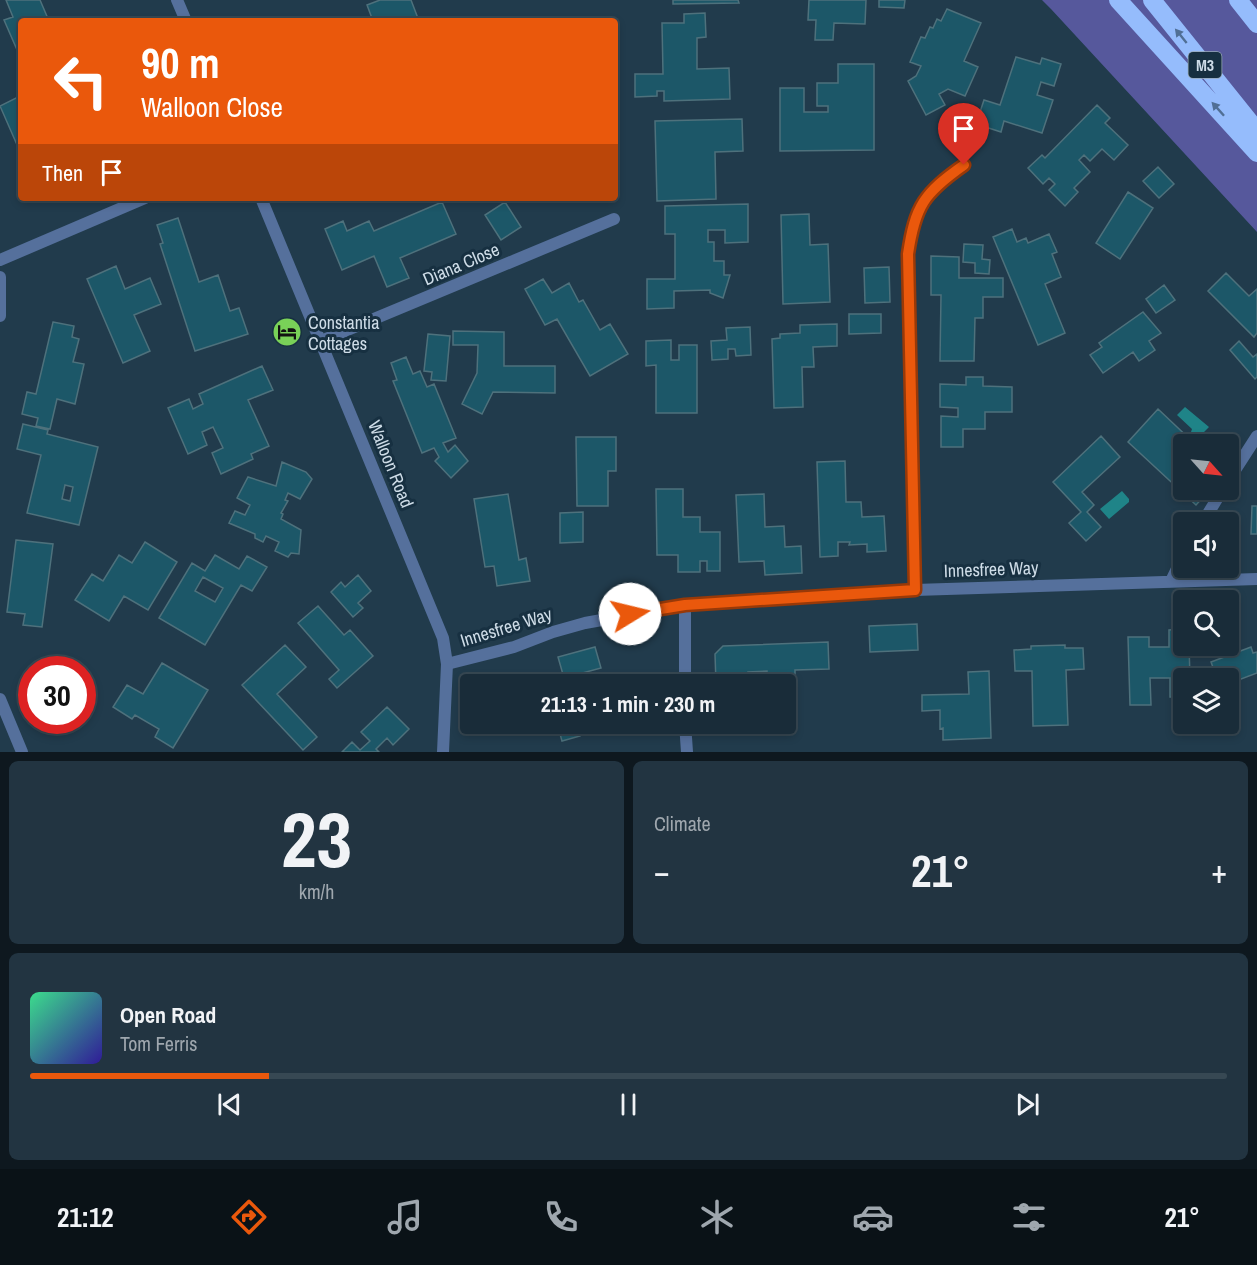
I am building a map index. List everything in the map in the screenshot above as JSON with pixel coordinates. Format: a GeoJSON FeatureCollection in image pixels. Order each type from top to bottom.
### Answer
{"type":"FeatureCollection","features":[{"type":"Feature","properties":{"kind":"highway"},"geometry":{"type":"LineString","coordinates":[[1119,0],[1257,153]]}},
{"type":"Feature","properties":{"kind":"highway","name":"M3"},"geometry":{"type":"LineString","coordinates":[[1152,0],[1257,131]]}},
{"type":"Feature","properties":{"kind":"highway"},"geometry":{"type":"LineString","coordinates":[[1238,0],[1257,24]]}},
{"type":"Feature","properties":{"kind":"street"},"geometry":{"type":"LineString","coordinates":[[177,0],[185,18]]}},
{"type":"Feature","properties":{"kind":"street"},"geometry":{"type":"LineString","coordinates":[[915,590],[908,254],[912,226],[920,205],[937,183],[964,165]]}},
{"type":"Feature","properties":{"kind":"street"},"geometry":{"type":"LineString","coordinates":[[0,260],[138,201]]}},
{"type":"Feature","properties":{"kind":"street","name":"Walloon Road"},"geometry":{"type":"LineString","coordinates":[[262,201],[443,638],[447,664],[443,752]]}},
{"type":"Feature","properties":{"kind":"street","name":"Diana Close"},"geometry":{"type":"LineString","coordinates":[[321,341],[614,219]]}},
{"type":"Feature","properties":{"kind":"street"},"geometry":{"type":"LineString","coordinates":[[0,277],[0,316]]}},
{"type":"Feature","properties":{"kind":"street"},"geometry":{"type":"LineString","coordinates":[[1239,464],[1257,436]]}},
{"type":"Feature","properties":{"kind":"street"},"geometry":{"type":"LineString","coordinates":[[1171,581],[1173,577]]}},
{"type":"Feature","properties":{"kind":"street","name":"Innesfree Way"},"geometry":{"type":"LineString","coordinates":[[447,664],[514,646],[585,623],[685,605],[915,590],[1257,579]]}},
{"type":"Feature","properties":{"kind":"street"},"geometry":{"type":"LineString","coordinates":[[685,605],[685,674]]}},
{"type":"Feature","properties":{"kind":"street"},"geometry":{"type":"LineString","coordinates":[[0,699],[22,752]]}},
{"type":"Feature","properties":{"kind":"street"},"geometry":{"type":"LineString","coordinates":[[686,734],[687,752]]}},
{"type":"Feature","properties":{"kind":"shaded area"},"geometry":{"type":"Polygon","coordinates":[[[1042,0],[1257,0],[1257,232],[1051,9],[1042,0]]]}},
{"type":"Feature","properties":{"kind":"shaded area"},"geometry":{"type":"Polygon","coordinates":[[[1185,407],[1209,427],[1202,434],[1190,434],[1192,429],[1177,415],[1185,407]]]}},
{"type":"Feature","properties":{"kind":"shaded area"},"geometry":{"type":"Polygon","coordinates":[[[1122,491],[1129,502],[1109,519],[1100,509],[1122,491]]]}},
{"type":"Feature","properties":{"kind":"building"},"geometry":{"type":"Polygon","coordinates":[[[6,0],[40,0],[48,18],[18,18],[18,52],[4,20],[13,17],[6,0]]]}},
{"type":"Feature","properties":{"kind":"building"},"geometry":{"type":"Polygon","coordinates":[[[380,0],[411,0],[418,18],[372,18],[367,5],[380,0]]]}},
{"type":"Feature","properties":{"kind":"building"},"geometry":{"type":"Polygon","coordinates":[[[673,0],[738,0],[739,3],[673,4],[673,0]]]}},
{"type":"Feature","properties":{"kind":"building"},"geometry":{"type":"Polygon","coordinates":[[[809,0],[866,0],[865,24],[834,23],[833,40],[815,40],[816,20],[808,20],[809,0]]]}},
{"type":"Feature","properties":{"kind":"building"},"geometry":{"type":"Polygon","coordinates":[[[879,0],[905,0],[904,8],[879,7],[879,0]]]}},
{"type":"Feature","properties":{"kind":"building"},"geometry":{"type":"Polygon","coordinates":[[[947,9],[981,23],[964,61],[978,67],[965,96],[948,89],[939,94],[945,105],[926,115],[908,81],[916,76],[921,66],[910,62],[921,37],[925,38],[937,19],[941,21],[947,9]]]}},
{"type":"Feature","properties":{"kind":"building"},"geometry":{"type":"Polygon","coordinates":[[[705,13],[706,37],[697,38],[697,69],[729,68],[730,99],[664,101],[664,91],[657,91],[657,96],[635,97],[635,74],[663,74],[662,23],[684,23],[684,14],[705,13]]]}},
{"type":"Feature","properties":{"kind":"building"},"geometry":{"type":"Polygon","coordinates":[[[1016,57],[1040,64],[1042,58],[1061,64],[1054,86],[1041,82],[1037,95],[1053,100],[1042,133],[1004,121],[1001,132],[976,124],[984,100],[1000,105],[1016,57]]]}},
{"type":"Feature","properties":{"kind":"building"},"geometry":{"type":"Polygon","coordinates":[[[838,64],[874,64],[874,150],[780,151],[780,88],[804,88],[804,112],[828,112],[828,106],[817,106],[817,83],[838,83],[838,64]]]}},
{"type":"Feature","properties":{"kind":"building"},"geometry":{"type":"Polygon","coordinates":[[[18,97],[18,147],[0,106],[18,97]]]}},
{"type":"Feature","properties":{"kind":"building"},"geometry":{"type":"Polygon","coordinates":[[[1097,105],[1110,118],[1105,123],[1128,145],[1114,160],[1102,149],[1090,161],[1084,155],[1079,160],[1090,172],[1074,188],[1078,192],[1065,206],[1049,190],[1055,184],[1049,178],[1043,184],[1028,168],[1042,155],[1045,158],[1097,105]]]}},
{"type":"Feature","properties":{"kind":"building"},"geometry":{"type":"Polygon","coordinates":[[[742,119],[743,151],[715,152],[716,199],[657,201],[655,121],[742,119]]]}},
{"type":"Feature","properties":{"kind":"building"},"geometry":{"type":"Polygon","coordinates":[[[1158,167],[1174,184],[1159,198],[1143,181],[1158,167]]]}},
{"type":"Feature","properties":{"kind":"building"},"geometry":{"type":"Polygon","coordinates":[[[1128,192],[1153,208],[1120,259],[1096,243],[1128,192]]]}},
{"type":"Feature","properties":{"kind":"building"},"geometry":{"type":"Polygon","coordinates":[[[442,202],[456,234],[400,258],[409,278],[387,287],[374,256],[342,270],[325,229],[343,221],[347,231],[369,221],[374,231],[442,202]]]}},
{"type":"Feature","properties":{"kind":"building"},"geometry":{"type":"Polygon","coordinates":[[[505,202],[521,227],[501,240],[485,215],[505,202]]]}},
{"type":"Feature","properties":{"kind":"building"},"geometry":{"type":"Polygon","coordinates":[[[748,204],[748,242],[725,243],[725,230],[708,230],[708,242],[714,242],[714,261],[724,261],[724,275],[730,275],[723,298],[710,293],[710,290],[674,291],[674,308],[647,309],[647,279],[675,279],[675,234],[665,234],[665,206],[748,204]]]}},
{"type":"Feature","properties":{"kind":"building"},"geometry":{"type":"Polygon","coordinates":[[[809,214],[810,245],[828,244],[830,302],[783,304],[781,215],[809,214]]]}},
{"type":"Feature","properties":{"kind":"building"},"geometry":{"type":"Polygon","coordinates":[[[178,218],[199,282],[218,275],[230,311],[239,308],[248,334],[195,351],[160,244],[163,243],[157,225],[178,218]]]}},
{"type":"Feature","properties":{"kind":"building"},"geometry":{"type":"Polygon","coordinates":[[[1012,229],[1017,242],[1026,238],[1028,243],[1049,234],[1057,252],[1052,254],[1061,277],[1045,284],[1065,333],[1038,345],[993,237],[1012,229]]]}},
{"type":"Feature","properties":{"kind":"building"},"geometry":{"type":"Polygon","coordinates":[[[964,244],[983,245],[982,259],[990,260],[989,274],[975,273],[975,263],[963,262],[964,244]]]}},
{"type":"Feature","properties":{"kind":"building"},"geometry":{"type":"Polygon","coordinates":[[[931,256],[959,257],[959,278],[1003,278],[1003,297],[983,297],[983,318],[975,318],[974,361],[940,361],[941,295],[931,295],[931,256]]]}},
{"type":"Feature","properties":{"kind":"building"},"geometry":{"type":"Polygon","coordinates":[[[116,266],[125,289],[150,278],[161,304],[134,315],[150,351],[123,363],[87,279],[116,266]]]}},
{"type":"Feature","properties":{"kind":"building"},"geometry":{"type":"Polygon","coordinates":[[[889,267],[890,302],[865,303],[864,268],[889,267]]]}},
{"type":"Feature","properties":{"kind":"building"},"geometry":{"type":"Polygon","coordinates":[[[1226,273],[1249,296],[1257,289],[1257,333],[1254,337],[1208,291],[1226,273]]]}},
{"type":"Feature","properties":{"kind":"building"},"geometry":{"type":"Polygon","coordinates":[[[543,279],[552,293],[569,283],[579,302],[583,300],[600,330],[610,324],[628,354],[590,376],[557,319],[545,325],[525,289],[543,279]]]}},
{"type":"Feature","properties":{"kind":"building"},"geometry":{"type":"Polygon","coordinates":[[[1164,285],[1175,300],[1156,313],[1146,299],[1164,285]]]}},
{"type":"Feature","properties":{"kind":"building"},"geometry":{"type":"Polygon","coordinates":[[[1143,312],[1161,333],[1149,341],[1155,350],[1139,361],[1133,352],[1103,373],[1090,355],[1102,347],[1099,343],[1143,312]]]}},
{"type":"Feature","properties":{"kind":"building"},"geometry":{"type":"Polygon","coordinates":[[[849,314],[881,314],[881,333],[849,334],[849,314]]]}},
{"type":"Feature","properties":{"kind":"building"},"geometry":{"type":"Polygon","coordinates":[[[53,322],[74,326],[72,337],[79,339],[73,362],[84,364],[75,404],[57,399],[50,429],[36,426],[38,418],[22,414],[27,392],[36,394],[53,322]]]}},
{"type":"Feature","properties":{"kind":"building"},"geometry":{"type":"Polygon","coordinates":[[[837,324],[837,346],[813,347],[814,367],[802,367],[803,407],[774,408],[772,339],[780,338],[780,334],[800,333],[800,325],[837,324]]]}},
{"type":"Feature","properties":{"kind":"building"},"geometry":{"type":"Polygon","coordinates":[[[750,327],[751,355],[736,356],[735,349],[728,349],[728,359],[712,360],[711,341],[727,340],[726,328],[750,327]]]}},
{"type":"Feature","properties":{"kind":"building"},"geometry":{"type":"Polygon","coordinates":[[[453,331],[504,332],[504,366],[555,366],[555,393],[493,392],[482,414],[462,404],[477,373],[478,345],[453,345],[453,331]]]}},
{"type":"Feature","properties":{"kind":"building"},"geometry":{"type":"Polygon","coordinates":[[[428,334],[450,336],[446,381],[431,380],[432,372],[424,371],[428,334]]]}},
{"type":"Feature","properties":{"kind":"building"},"geometry":{"type":"Polygon","coordinates":[[[671,340],[671,360],[679,360],[679,345],[697,345],[697,413],[656,413],[656,365],[646,366],[646,341],[671,340]]]}},
{"type":"Feature","properties":{"kind":"building"},"geometry":{"type":"Polygon","coordinates":[[[1239,341],[1253,357],[1257,354],[1257,377],[1255,379],[1230,350],[1239,341]]]}},
{"type":"Feature","properties":{"kind":"building"},"geometry":{"type":"Polygon","coordinates":[[[406,357],[413,374],[420,371],[427,387],[434,384],[456,438],[443,443],[448,452],[455,445],[468,461],[451,478],[435,461],[439,457],[434,448],[422,453],[393,381],[397,380],[391,363],[406,357]]]}},
{"type":"Feature","properties":{"kind":"building"},"geometry":{"type":"Polygon","coordinates":[[[262,366],[273,390],[248,400],[269,446],[251,454],[253,459],[221,474],[212,453],[223,448],[213,427],[202,432],[207,445],[188,454],[168,408],[189,399],[193,409],[203,404],[199,394],[262,366]]]}},
{"type":"Feature","properties":{"kind":"building"},"geometry":{"type":"Polygon","coordinates":[[[966,377],[983,377],[983,386],[1012,387],[1012,412],[985,412],[985,429],[963,429],[963,447],[941,447],[941,416],[958,417],[958,408],[940,407],[940,384],[966,385],[966,377]]]}},
{"type":"Feature","properties":{"kind":"building"},"geometry":{"type":"Polygon","coordinates":[[[1158,409],[1184,434],[1173,434],[1173,484],[1128,442],[1158,409]]]}},
{"type":"Feature","properties":{"kind":"building"},"geometry":{"type":"Polygon","coordinates":[[[23,424],[48,430],[47,434],[98,447],[79,525],[27,513],[41,455],[17,449],[23,424]],[[65,485],[62,499],[70,501],[73,487],[65,485]]]}},
{"type":"Feature","properties":{"kind":"building"},"geometry":{"type":"Polygon","coordinates":[[[1101,436],[1120,457],[1082,492],[1094,505],[1087,512],[1101,527],[1086,541],[1069,523],[1081,512],[1053,482],[1101,436]]]}},
{"type":"Feature","properties":{"kind":"building"},"geometry":{"type":"Polygon","coordinates":[[[576,437],[616,437],[616,471],[608,471],[608,506],[577,506],[576,437]]]}},
{"type":"Feature","properties":{"kind":"building"},"geometry":{"type":"Polygon","coordinates":[[[845,461],[846,502],[861,502],[862,517],[884,516],[886,551],[867,552],[867,544],[849,545],[850,542],[838,542],[838,556],[820,557],[817,462],[845,461]]]}},
{"type":"Feature","properties":{"kind":"building"},"geometry":{"type":"Polygon","coordinates":[[[282,462],[306,472],[312,479],[300,499],[288,493],[285,500],[288,501],[281,513],[283,514],[281,519],[301,530],[299,554],[291,553],[288,557],[275,551],[279,542],[266,536],[263,542],[255,538],[255,534],[229,523],[235,511],[245,515],[250,505],[237,498],[248,477],[276,486],[282,462]]]}},
{"type":"Feature","properties":{"kind":"building"},"geometry":{"type":"Polygon","coordinates":[[[656,489],[683,489],[683,517],[700,517],[700,532],[720,532],[720,571],[707,571],[707,561],[700,561],[700,572],[678,572],[678,555],[657,555],[656,489]]]}},
{"type":"Feature","properties":{"kind":"building"},"geometry":{"type":"Polygon","coordinates":[[[508,494],[519,560],[526,558],[530,581],[497,586],[494,566],[485,567],[474,499],[508,494]]]}},
{"type":"Feature","properties":{"kind":"building"},"geometry":{"type":"Polygon","coordinates":[[[764,494],[765,527],[784,526],[785,547],[801,546],[802,573],[765,575],[764,561],[739,562],[736,495],[764,494]]]}},
{"type":"Feature","properties":{"kind":"building"},"geometry":{"type":"Polygon","coordinates":[[[1191,500],[1201,500],[1196,505],[1191,500]]]}},
{"type":"Feature","properties":{"kind":"building"},"geometry":{"type":"Polygon","coordinates":[[[1252,506],[1257,506],[1257,534],[1251,534],[1252,506]]]}},
{"type":"Feature","properties":{"kind":"building"},"geometry":{"type":"Polygon","coordinates":[[[583,512],[583,542],[560,543],[560,513],[583,512]]]}},
{"type":"Feature","properties":{"kind":"building"},"geometry":{"type":"Polygon","coordinates":[[[16,540],[53,544],[42,627],[23,625],[25,614],[7,612],[16,540]]]}},
{"type":"Feature","properties":{"kind":"building"},"geometry":{"type":"Polygon","coordinates":[[[145,542],[177,562],[148,610],[124,596],[109,621],[75,600],[92,574],[103,581],[119,555],[132,563],[145,542]]]}},
{"type":"Feature","properties":{"kind":"building"},"geometry":{"type":"Polygon","coordinates":[[[215,555],[239,569],[247,556],[267,567],[252,591],[241,585],[205,645],[159,618],[192,563],[205,571],[215,555]],[[203,577],[195,591],[215,602],[223,588],[203,577]]]}},
{"type":"Feature","properties":{"kind":"building"},"geometry":{"type":"Polygon","coordinates":[[[358,575],[371,591],[358,603],[363,608],[353,617],[331,592],[341,582],[345,587],[358,575]]]}},
{"type":"Feature","properties":{"kind":"building"},"geometry":{"type":"Polygon","coordinates":[[[318,606],[344,635],[350,630],[373,656],[337,688],[329,679],[339,670],[298,623],[318,606]]]}},
{"type":"Feature","properties":{"kind":"building"},"geometry":{"type":"Polygon","coordinates":[[[917,624],[918,650],[870,652],[869,626],[917,624]]]}},
{"type":"Feature","properties":{"kind":"building"},"geometry":{"type":"Polygon","coordinates":[[[1169,630],[1173,630],[1173,656],[1189,656],[1190,668],[1173,668],[1173,697],[1170,697],[1170,678],[1150,678],[1151,705],[1130,705],[1128,637],[1149,637],[1149,647],[1169,647],[1169,630]]]}},
{"type":"Feature","properties":{"kind":"building"},"geometry":{"type":"Polygon","coordinates":[[[828,642],[829,669],[795,670],[795,674],[767,674],[767,671],[748,672],[748,674],[716,674],[715,654],[723,646],[828,642]]]}},
{"type":"Feature","properties":{"kind":"building"},"geometry":{"type":"Polygon","coordinates":[[[285,645],[306,667],[277,694],[317,737],[303,750],[242,685],[285,645]]]}},
{"type":"Feature","properties":{"kind":"building"},"geometry":{"type":"Polygon","coordinates":[[[1065,645],[1065,648],[1083,648],[1084,669],[1066,670],[1068,725],[1033,726],[1032,671],[1015,671],[1014,650],[1031,649],[1031,646],[1065,645]]]}},
{"type":"Feature","properties":{"kind":"building"},"geometry":{"type":"Polygon","coordinates":[[[595,647],[601,668],[579,674],[563,674],[558,657],[595,647]]]}},
{"type":"Feature","properties":{"kind":"building"},"geometry":{"type":"Polygon","coordinates":[[[1251,647],[1253,653],[1257,652],[1257,673],[1239,680],[1239,668],[1213,668],[1211,662],[1227,656],[1239,656],[1239,652],[1251,647]]]}},
{"type":"Feature","properties":{"kind":"building"},"geometry":{"type":"Polygon","coordinates":[[[162,663],[208,690],[173,748],[155,737],[159,729],[135,715],[132,719],[113,707],[127,685],[143,694],[162,663]]]}},
{"type":"Feature","properties":{"kind":"building"},"geometry":{"type":"Polygon","coordinates":[[[989,671],[991,738],[943,740],[943,728],[940,729],[940,710],[922,711],[922,695],[969,694],[968,672],[989,671]]]}},
{"type":"Feature","properties":{"kind":"building"},"geometry":{"type":"Polygon","coordinates":[[[387,707],[409,729],[393,745],[387,738],[376,749],[379,752],[342,752],[352,742],[360,750],[370,741],[361,732],[387,707]]]}},
{"type":"Feature","properties":{"kind":"building"},"geometry":{"type":"Polygon","coordinates":[[[560,734],[580,734],[580,736],[562,741],[560,734]]]}},
{"type":"Feature","properties":{"kind":"place","name":"Constantia Cottages"},"geometry":{"type":"Point","coordinates":[287,332]}},
{"type":"Feature","properties":{"kind":"route"},"geometry":{"type":"LineString","coordinates":[[630,614],[685,605],[915,590],[908,254],[912,226],[920,205],[937,183],[964,165]]}}]}
